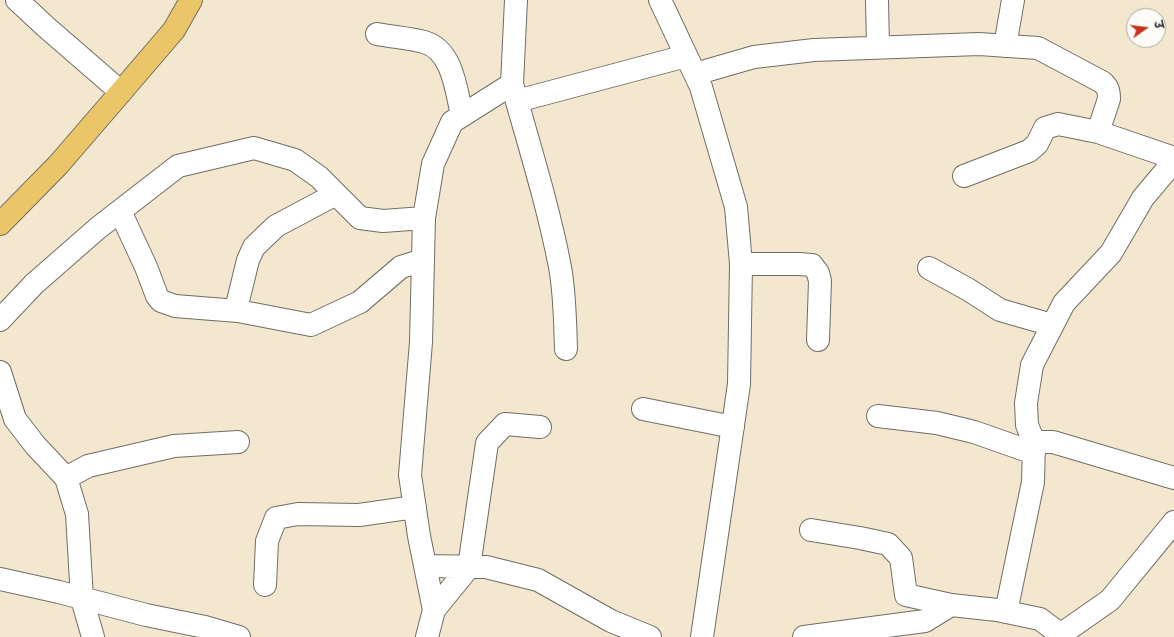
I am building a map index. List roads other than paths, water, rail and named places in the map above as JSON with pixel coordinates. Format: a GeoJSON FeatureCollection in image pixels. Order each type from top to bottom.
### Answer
{"type":"FeatureCollection","features":[{"type":"Feature","properties":{"kind":"main road"},"geometry":{"type":"LineString","coordinates":[[0,224],[58,166],[174,30],[191,0]]}},
{"type":"Feature","properties":{"kind":"street"},"geometry":{"type":"LineString","coordinates":[[17,0],[121,92]]}},
{"type":"Feature","properties":{"kind":"street"},"geometry":{"type":"LineString","coordinates":[[516,0],[514,93],[538,174],[560,268],[566,349]]}},
{"type":"Feature","properties":{"kind":"street"},"geometry":{"type":"LineString","coordinates":[[660,0],[701,87],[736,207],[741,264],[739,384],[702,637]]}},
{"type":"Feature","properties":{"kind":"street"},"geometry":{"type":"LineString","coordinates":[[876,0],[878,47]]}},
{"type":"Feature","properties":{"kind":"street"},"geometry":{"type":"LineString","coordinates":[[1005,46],[1013,0]]}},
{"type":"Feature","properties":{"kind":"street"},"geometry":{"type":"LineString","coordinates":[[378,34],[425,42],[440,52],[447,60],[451,70],[462,115]]}},
{"type":"Feature","properties":{"kind":"street"},"geometry":{"type":"LineString","coordinates":[[428,637],[434,610],[410,475],[420,342],[424,218],[433,164],[452,122],[462,115],[514,93],[690,65],[814,50],[979,44],[1038,48],[1102,82],[1107,86],[1109,99],[1098,132]]}},
{"type":"Feature","properties":{"kind":"street"},"geometry":{"type":"LineString","coordinates":[[964,176],[1029,151],[1037,144],[1045,128],[1058,124],[1098,132],[1174,158]]}},
{"type":"Feature","properties":{"kind":"street"},"geometry":{"type":"LineString","coordinates":[[0,320],[34,284],[98,228],[178,166],[254,148],[295,160],[319,178],[360,218],[383,222],[424,218]]}},
{"type":"Feature","properties":{"kind":"street"},"geometry":{"type":"LineString","coordinates":[[1006,612],[1033,482],[1034,447],[1027,425],[1026,403],[1032,365],[1064,303],[1111,253],[1143,198],[1174,161]]}},
{"type":"Feature","properties":{"kind":"street"},"geometry":{"type":"LineString","coordinates":[[238,311],[238,301],[248,260],[254,247],[276,226],[336,194]]}},
{"type":"Feature","properties":{"kind":"street"},"geometry":{"type":"LineString","coordinates":[[120,211],[146,267],[157,296],[161,301],[175,306],[238,311],[311,325],[360,302],[401,267],[422,260]]}},
{"type":"Feature","properties":{"kind":"street"},"geometry":{"type":"LineString","coordinates":[[741,264],[812,265],[818,273],[820,281],[818,340]]}},
{"type":"Feature","properties":{"kind":"street"},"geometry":{"type":"LineString","coordinates":[[929,268],[969,290],[1000,310],[1052,325]]}},
{"type":"Feature","properties":{"kind":"street"},"geometry":{"type":"LineString","coordinates":[[0,372],[15,419],[35,445],[66,478],[77,514],[82,599],[93,637]]}},
{"type":"Feature","properties":{"kind":"street"},"geometry":{"type":"LineString","coordinates":[[643,409],[733,427]]}},
{"type":"Feature","properties":{"kind":"street"},"geometry":{"type":"LineString","coordinates":[[878,416],[936,423],[1034,447],[1052,442],[1174,478]]}},
{"type":"Feature","properties":{"kind":"street"},"geometry":{"type":"LineString","coordinates":[[434,610],[470,567],[487,443],[505,424],[540,427]]}},
{"type":"Feature","properties":{"kind":"street"},"geometry":{"type":"LineString","coordinates":[[66,478],[88,466],[174,446],[238,442]]}},
{"type":"Feature","properties":{"kind":"street"},"geometry":{"type":"LineString","coordinates":[[265,585],[267,541],[276,518],[298,514],[359,515],[415,506]]}},
{"type":"Feature","properties":{"kind":"street"},"geometry":{"type":"LineString","coordinates":[[811,530],[888,544],[901,558],[906,594],[951,605],[1006,612],[1040,619],[1058,636],[1110,600],[1174,522]]}},
{"type":"Feature","properties":{"kind":"street"},"geometry":{"type":"LineString","coordinates":[[426,566],[486,567],[538,580],[612,621],[650,637]]}},
{"type":"Feature","properties":{"kind":"street"},"geometry":{"type":"LineString","coordinates":[[0,579],[146,615],[201,632],[239,637]]}},
{"type":"Feature","properties":{"kind":"street"},"geometry":{"type":"LineString","coordinates":[[804,637],[924,621],[951,605]]}}]}
